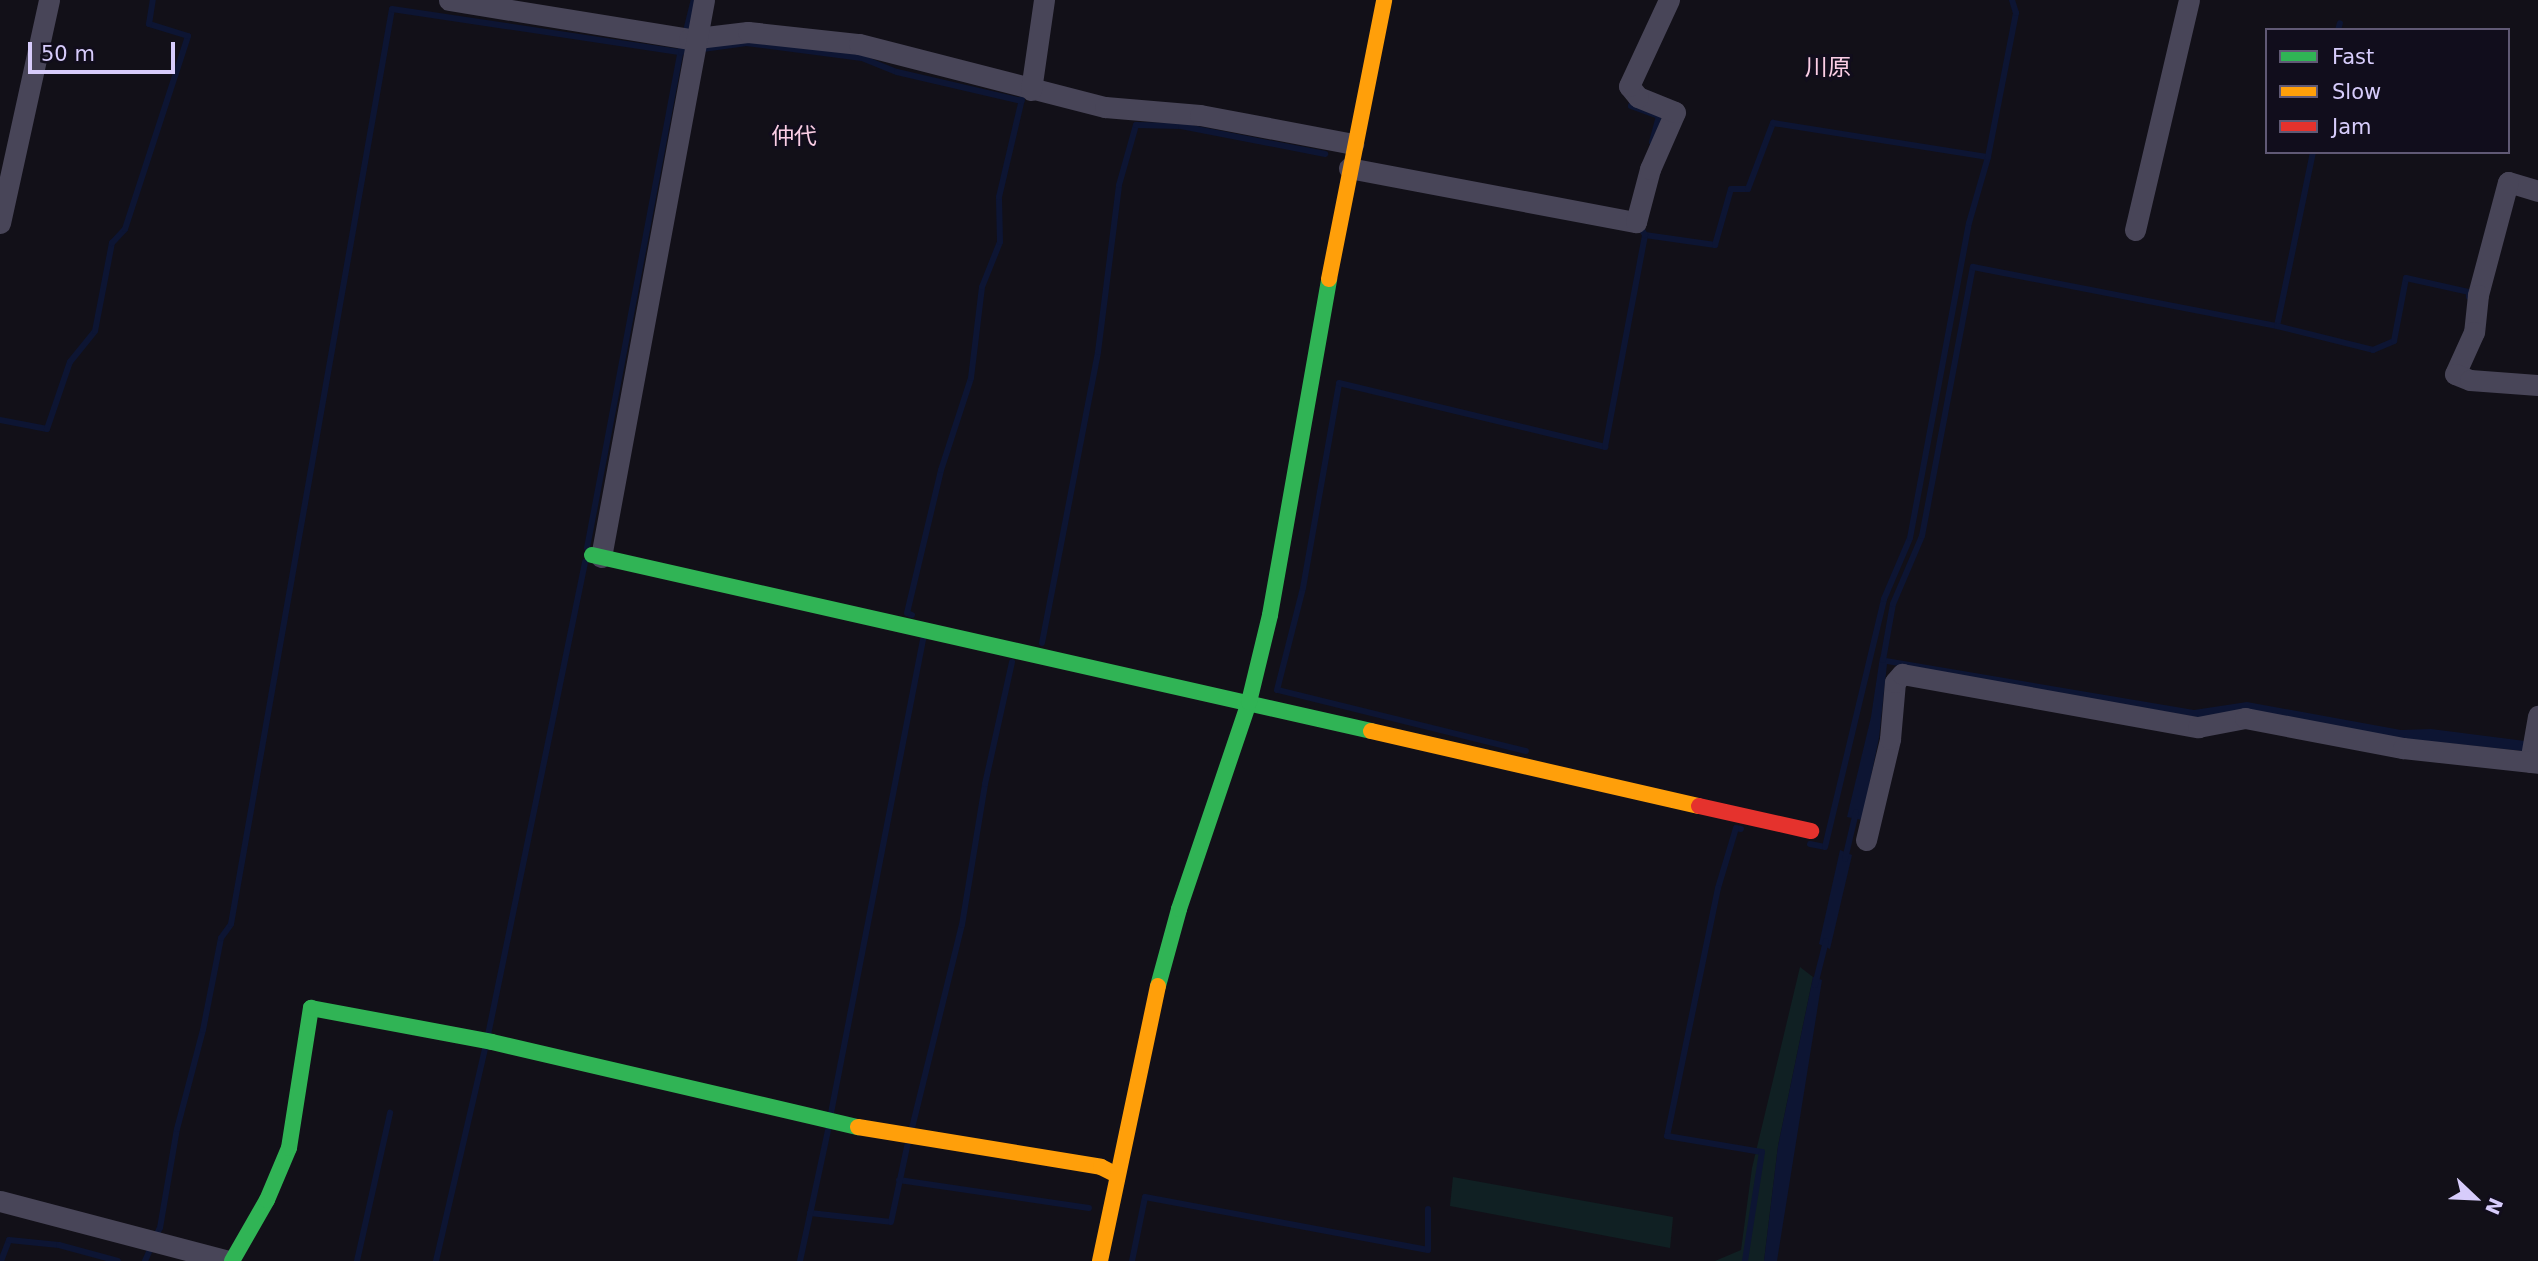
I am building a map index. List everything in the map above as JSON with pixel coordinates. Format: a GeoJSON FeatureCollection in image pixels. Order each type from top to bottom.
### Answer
{"type":"FeatureCollection","features":[{"type":"Feature","properties":{"kind":"street"},"geometry":{"type":"LineString","coordinates":[[0,223],[49,0]]}},
{"type":"Feature","properties":{"kind":"street"},"geometry":{"type":"LineString","coordinates":[[449,0],[689,43],[748,32],[845,42],[1105,107],[1200,115],[1353,144]]}},
{"type":"Feature","properties":{"kind":"street"},"geometry":{"type":"LineString","coordinates":[[704,0],[689,43],[597,556],[1811,831]]}},
{"type":"Feature","properties":{"kind":"street"},"geometry":{"type":"LineString","coordinates":[[1025,88],[1044,0]]}},
{"type":"Feature","properties":{"kind":"street"},"geometry":{"type":"LineString","coordinates":[[1100,1261],[1149,1020],[1175,922],[1249,702],[1270,615],[1353,144],[1384,0]]}},
{"type":"Feature","properties":{"kind":"street"},"geometry":{"type":"LineString","coordinates":[[1349,168],[1638,216],[1650,169],[1675,112],[1634,92],[1669,0]]}},
{"type":"Feature","properties":{"kind":"street"},"geometry":{"type":"LineString","coordinates":[[2135,230],[2189,0]]}},
{"type":"Feature","properties":{"kind":"street"},"geometry":{"type":"LineString","coordinates":[[2538,191],[2508,182],[2478,295],[2472,336],[2455,374],[2470,380],[2538,385]]}},
{"type":"Feature","properties":{"kind":"street"},"geometry":{"type":"LineString","coordinates":[[1866,840],[1890,738],[1895,682],[1902,674],[2198,727],[2245,718],[2403,748],[2533,754],[2538,716]]}},
{"type":"Feature","properties":{"kind":"street"},"geometry":{"type":"LineString","coordinates":[[0,1201],[230,1261],[267,1200],[289,1148],[298,1110],[303,1038],[311,1008],[486,1040],[828,1122],[1101,1167],[1117,1175]]}},
{"type":"Feature","properties":{"kind":"shaded area"},"geometry":{"type":"Polygon","coordinates":[[[1800,967],[1813,977],[1778,1146],[1764,1261],[1715,1261],[1741,1250],[1752,1168],[1800,967]]]}},
{"type":"Feature","properties":{"kind":"shaded area"},"geometry":{"type":"Polygon","coordinates":[[[1453,1177],[1673,1217],[1670,1248],[1450,1206],[1453,1177]]]}},
{"type":"Feature","properties":{"kind":"water"},"geometry":{"type":"Polygon","coordinates":[[[1880,657],[2194,710],[2247,702],[2401,730],[2431,729],[2525,741],[2523,751],[2196,717],[1887,664],[1879,738],[1862,820],[1847,817],[1871,717],[1880,657]]]}},
{"type":"Feature","properties":{"kind":"water"},"geometry":{"type":"Polygon","coordinates":[[[1840,850],[1852,855],[1830,949],[1819,944],[1840,850]]]}},
{"type":"Feature","properties":{"kind":"water"},"geometry":{"type":"Polygon","coordinates":[[[1813,977],[1822,980],[1777,1261],[1764,1261],[1778,1146],[1813,977]]]}},
{"type":"Feature","properties":{"kind":"waterway"},"geometry":{"type":"LineString","coordinates":[[0,420],[47,429],[70,362],[95,331],[112,243],[125,229],[188,36],[149,24],[153,0]]}},
{"type":"Feature","properties":{"kind":"waterway"},"geometry":{"type":"LineString","coordinates":[[685,35],[694,0]]}},
{"type":"Feature","properties":{"kind":"waterway"},"geometry":{"type":"LineString","coordinates":[[1810,844],[1825,847],[1884,599],[1910,538],[1969,223],[1988,157],[2016,13],[2012,0]]}},
{"type":"Feature","properties":{"kind":"waterway"},"geometry":{"type":"LineString","coordinates":[[145,1261],[160,1228],[177,1129],[203,1030],[221,938],[231,924],[392,9],[681,52],[746,43],[862,58],[897,72],[1022,101]]}},
{"type":"Feature","properties":{"kind":"waterway"},"geometry":{"type":"LineString","coordinates":[[2339,28],[2340,23]]}},
{"type":"Feature","properties":{"kind":"waterway"},"geometry":{"type":"LineString","coordinates":[[587,548],[681,49]]}},
{"type":"Feature","properties":{"kind":"waterway"},"geometry":{"type":"LineString","coordinates":[[912,615],[907,613],[941,470],[971,378],[982,287],[1000,242],[999,197],[1022,99]]}},
{"type":"Feature","properties":{"kind":"waterway"},"geometry":{"type":"LineString","coordinates":[[1633,100],[1631,106],[1659,116],[1652,142]]}},
{"type":"Feature","properties":{"kind":"waterway"},"geometry":{"type":"LineString","coordinates":[[1645,235],[1715,245],[1731,189],[1748,189],[1773,123],[1988,157]]}},
{"type":"Feature","properties":{"kind":"waterway"},"geometry":{"type":"LineString","coordinates":[[1042,643],[1098,352],[1119,185],[1136,125],[1181,126],[1325,154]]}},
{"type":"Feature","properties":{"kind":"waterway"},"geometry":{"type":"LineString","coordinates":[[2277,326],[2313,154]]}},
{"type":"Feature","properties":{"kind":"waterway"},"geometry":{"type":"LineString","coordinates":[[1526,751],[1277,690],[1303,588],[1339,383],[1605,447],[1645,235],[1639,225]]}},
{"type":"Feature","properties":{"kind":"waterway"},"geometry":{"type":"LineString","coordinates":[[1883,660],[1893,604],[1922,536],[1973,267],[2277,326],[2373,350],[2394,341],[2406,278],[2469,292],[2469,297]]}},
{"type":"Feature","properties":{"kind":"waterway"},"geometry":{"type":"LineString","coordinates":[[488,1035],[585,562]]}},
{"type":"Feature","properties":{"kind":"waterway"},"geometry":{"type":"LineString","coordinates":[[831,1113],[923,639]]}},
{"type":"Feature","properties":{"kind":"waterway"},"geometry":{"type":"LineString","coordinates":[[912,1128],[962,925],[985,784],[1012,662]]}},
{"type":"Feature","properties":{"kind":"waterway"},"geometry":{"type":"LineString","coordinates":[[1845,859],[1856,812]]}},
{"type":"Feature","properties":{"kind":"waterway"},"geometry":{"type":"LineString","coordinates":[[1741,829],[1736,828],[1718,888],[1667,1136],[1762,1152],[1745,1261]]}},
{"type":"Feature","properties":{"kind":"waterway"},"geometry":{"type":"LineString","coordinates":[[1815,985],[1826,941]]}},
{"type":"Feature","properties":{"kind":"waterway"},"geometry":{"type":"LineString","coordinates":[[436,1261],[485,1049]]}},
{"type":"Feature","properties":{"kind":"waterway"},"geometry":{"type":"LineString","coordinates":[[357,1261],[390,1113]]}},
{"type":"Feature","properties":{"kind":"waterway"},"geometry":{"type":"LineString","coordinates":[[800,1261],[828,1130]]}},
{"type":"Feature","properties":{"kind":"waterway"},"geometry":{"type":"LineString","coordinates":[[810,1213],[891,1222],[908,1142]]}},
{"type":"Feature","properties":{"kind":"waterway"},"geometry":{"type":"LineString","coordinates":[[899,1180],[1089,1208]]}},
{"type":"Feature","properties":{"kind":"waterway"},"geometry":{"type":"LineString","coordinates":[[1132,1261],[1145,1197],[1428,1250],[1428,1209]]}},
{"type":"Feature","properties":{"kind":"waterway"},"geometry":{"type":"LineString","coordinates":[[1,1261],[9,1240],[59,1245],[118,1261]]}},
{"type":"Feature","properties":{"kind":"traffic: fast"},"geometry":{"type":"LineString","coordinates":[[1158,986],[1179,909],[1249,702],[1270,615],[1329,279]]}},
{"type":"Feature","properties":{"kind":"traffic: fast"},"geometry":{"type":"LineString","coordinates":[[592,555],[1371,731]]}},
{"type":"Feature","properties":{"kind":"traffic: fast"},"geometry":{"type":"LineString","coordinates":[[232,1261],[267,1200],[289,1148],[311,1008],[492,1042],[858,1127]]}},
{"type":"Feature","properties":{"kind":"traffic: slow"},"geometry":{"type":"LineString","coordinates":[[1329,279],[1384,0]]}},
{"type":"Feature","properties":{"kind":"traffic: slow"},"geometry":{"type":"LineString","coordinates":[[1371,731],[1699,806]]}},
{"type":"Feature","properties":{"kind":"traffic: slow"},"geometry":{"type":"LineString","coordinates":[[1100,1261],[1158,986]]}},
{"type":"Feature","properties":{"kind":"traffic: slow"},"geometry":{"type":"LineString","coordinates":[[858,1127],[1101,1167],[1117,1175]]}},
{"type":"Feature","properties":{"kind":"traffic: jam"},"geometry":{"type":"LineString","coordinates":[[1699,806],[1811,831]]}},
{"type":"Feature","properties":{"kind":"district","name":"川原"},"geometry":{"type":"Point","coordinates":[1828,67]}},
{"type":"Feature","properties":{"kind":"district","name":"仲代"},"geometry":{"type":"Point","coordinates":[794,136]}}]}
